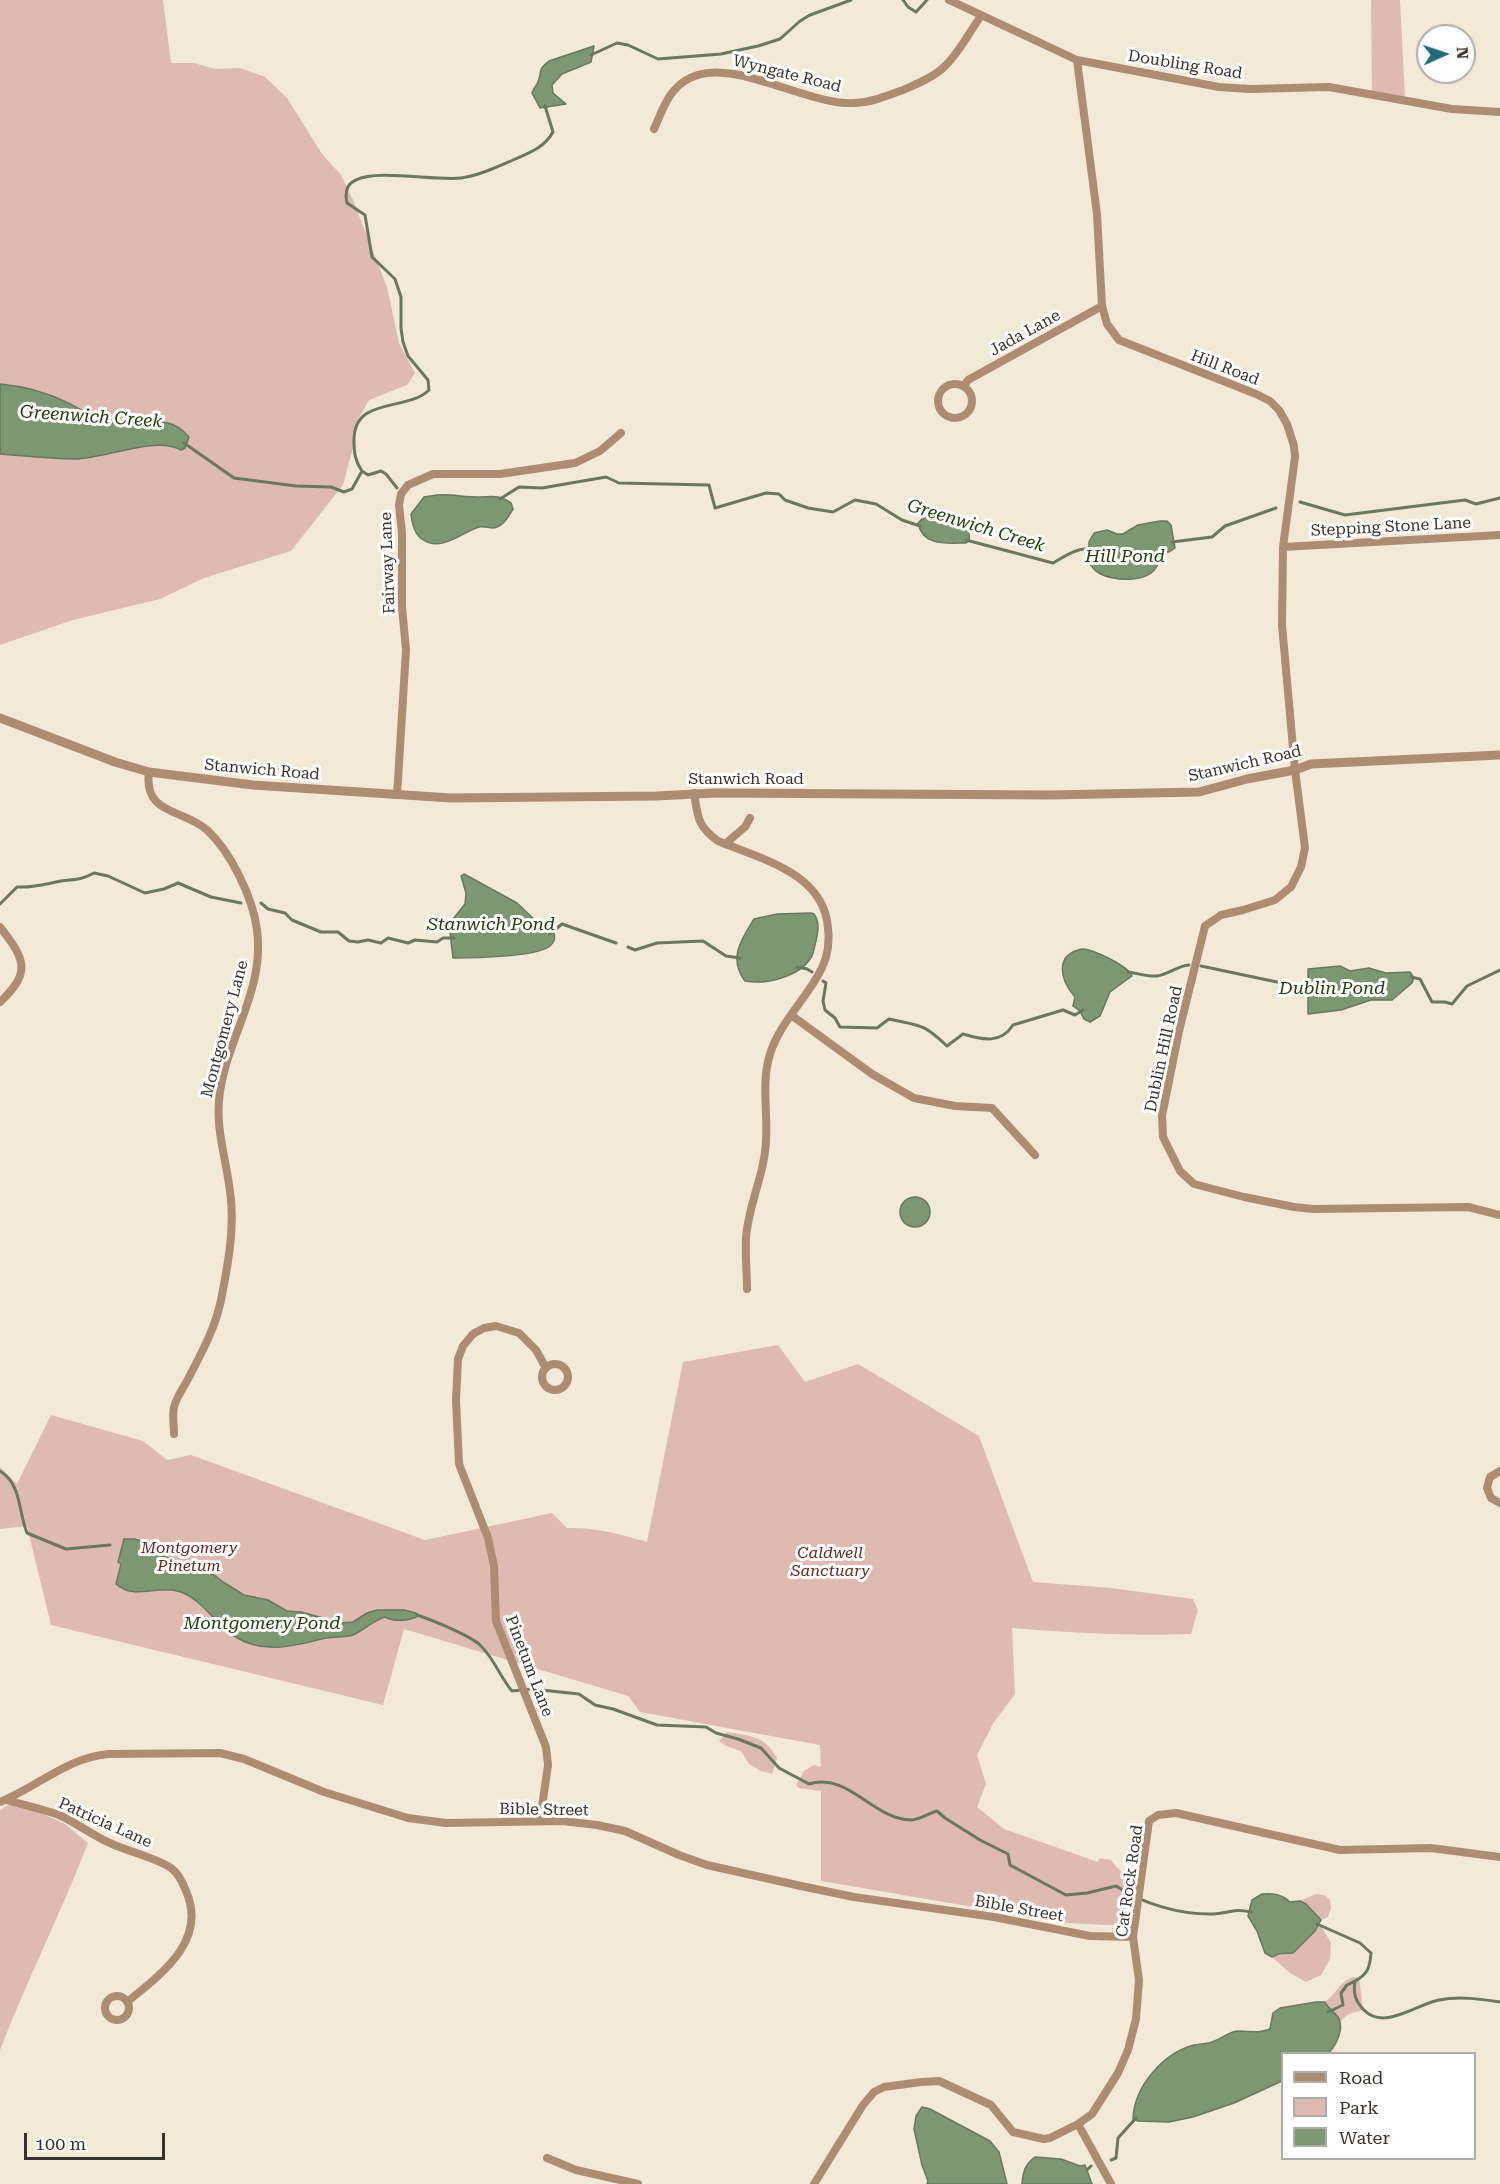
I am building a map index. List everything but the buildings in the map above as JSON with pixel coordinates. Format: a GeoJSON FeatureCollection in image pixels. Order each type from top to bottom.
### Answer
{"type":"FeatureCollection","features":[{"type":"Feature","properties":{"kind":"street","name":"Doubling Road"},"geometry":{"type":"LineString","coordinates":[[949,0],[1077,60],[1219,87],[1250,89],[1329,87],[1452,109],[1500,112]]}},
{"type":"Feature","properties":{"kind":"street","name":"Wyngate Road"},"geometry":{"type":"LineString","coordinates":[[654,129],[670,93],[689,78],[706,72],[727,73],[831,101],[854,103],[879,99],[917,85],[946,65],[981,16]]}},
{"type":"Feature","properties":{"kind":"street","name":"Hill Road"},"geometry":{"type":"LineString","coordinates":[[1077,60],[1097,214],[1102,306],[1107,324],[1119,340],[1270,401],[1279,410],[1287,424],[1295,457],[1283,547],[1282,625],[1295,770]]}},
{"type":"Feature","properties":{"kind":"street","name":"Jada Lane"},"geometry":{"type":"LineString","coordinates":[[964,386],[968,380],[1102,306]]}},
{"type":"Feature","properties":{"kind":"street","name":"Jada Lane"},"geometry":{"type":"LineString","coordinates":[[951,384],[964,386],[971,395],[972,406],[960,417],[949,417],[940,410],[938,399],[942,389],[951,384]]}},
{"type":"Feature","properties":{"kind":"street","name":"Fairway Lane"},"geometry":{"type":"LineString","coordinates":[[397,795],[406,650],[402,607],[402,532],[399,505],[401,494],[408,485],[433,474],[500,474],[575,463],[600,451],[621,433]]}},
{"type":"Feature","properties":{"kind":"street","name":"Stepping Stone Lane"},"geometry":{"type":"LineString","coordinates":[[1283,547],[1500,535]]}},
{"type":"Feature","properties":{"kind":"street","name":"Stanwich Road"},"geometry":{"type":"LineString","coordinates":[[0,718],[115,762],[149,772],[253,785],[397,795],[502,798],[657,796],[694,793],[1050,795],[1181,793],[1199,792],[1247,779],[1295,770],[1311,764],[1500,754]]}},
{"type":"Feature","properties":{"kind":"street","name":"Dublin Hill Road"},"geometry":{"type":"LineString","coordinates":[[1295,770],[1305,848],[1301,867],[1291,887],[1275,900],[1221,915],[1206,926],[1179,1031],[1162,1116],[1163,1137],[1167,1146],[1180,1171],[1194,1184],[1244,1197],[1314,1209],[1468,1207],[1500,1215]]}},
{"type":"Feature","properties":{"kind":"street","name":"Montgomery Lane"},"geometry":{"type":"LineString","coordinates":[[149,772],[147,784],[151,796],[169,810],[205,828],[232,862],[253,912],[258,950],[254,985],[228,1058],[219,1098],[219,1135],[229,1182],[232,1228],[222,1296],[211,1333],[174,1407],[174,1434]]}},
{"type":"Feature","properties":{"kind":"street"},"geometry":{"type":"LineString","coordinates":[[694,793],[699,823],[706,832],[725,844],[796,875],[810,886],[824,907],[829,932],[824,964],[778,1032],[765,1071],[766,1139],[763,1167],[746,1237],[747,1289]]}},
{"type":"Feature","properties":{"kind":"street"},"geometry":{"type":"LineString","coordinates":[[725,844],[745,827],[750,818]]}},
{"type":"Feature","properties":{"kind":"street"},"geometry":{"type":"LineString","coordinates":[[0,927],[20,956],[22,970],[17,984],[0,1002]]}},
{"type":"Feature","properties":{"kind":"street"},"geometry":{"type":"LineString","coordinates":[[790,1015],[872,1074],[914,1098],[955,1106],[992,1108],[1035,1155]]}},
{"type":"Feature","properties":{"kind":"street","name":"Pinetum Lane"},"geometry":{"type":"LineString","coordinates":[[540,1821],[548,1765],[546,1747],[496,1621],[494,1566],[488,1538],[459,1464],[456,1400],[457,1367],[463,1346],[473,1334],[484,1328],[496,1326],[519,1333],[536,1350],[546,1368]]}},
{"type":"Feature","properties":{"kind":"street"},"geometry":{"type":"LineString","coordinates":[[1500,1471],[1490,1477],[1486,1488],[1491,1498],[1500,1503]]}},
{"type":"Feature","properties":{"kind":"street","name":"Bible Street"},"geometry":{"type":"LineString","coordinates":[[3,1801],[76,1762],[92,1756],[220,1753],[244,1759],[324,1792],[408,1818],[464,1824],[573,1822],[613,1828],[700,1863],[832,1892],[994,1917],[1090,1936],[1133,1937]]}},
{"type":"Feature","properties":{"kind":"street","name":"Patricia Lane"},"geometry":{"type":"LineString","coordinates":[[3,1801],[60,1816],[101,1839],[134,1854],[160,1862],[174,1870],[183,1884],[191,1902],[192,1921],[185,1943],[167,1968],[127,2002]]}},
{"type":"Feature","properties":{"kind":"street","name":"Cat Rock Road"},"geometry":{"type":"LineString","coordinates":[[814,2184],[870,2095],[879,2089],[939,2081],[992,2105],[1013,2132],[1044,2139],[1078,2124],[1092,2114],[1104,2098],[1128,2050],[1136,2019],[1139,1969],[1133,1937],[1149,1821],[1158,1815],[1166,1813],[1199,1818],[1340,1850],[1431,1848],[1500,1857]]}},
{"type":"Feature","properties":{"kind":"street"},"geometry":{"type":"LineString","coordinates":[[1078,2124],[1111,2184]]}},
{"type":"Feature","properties":{"kind":"street"},"geometry":{"type":"LineString","coordinates":[[547,2158],[576,2170],[638,2184]]}},
{"type":"Feature","properties":{"kind":"green space"},"geometry":{"type":"Polygon","coordinates":[[[0,0],[163,0],[171,63],[194,63],[215,69],[240,68],[265,77],[287,98],[322,154],[341,175],[387,287],[399,343],[415,373],[407,385],[369,400],[356,423],[354,444],[343,485],[291,551],[204,578],[160,599],[73,620],[0,645],[0,0]]]}},
{"type":"Feature","properties":{"kind":"green space"},"geometry":{"type":"Polygon","coordinates":[[[1371,0],[1400,0],[1405,99],[1372,93],[1371,0]]]}},
{"type":"Feature","properties":{"kind":"green space","name":"Caldwell Sanctuary"},"geometry":{"type":"Polygon","coordinates":[[[778,1345],[805,1382],[858,1364],[979,1436],[1033,1582],[1111,1588],[1193,1599],[1198,1610],[1191,1634],[1102,1634],[1012,1628],[1015,1694],[994,1722],[977,1755],[986,1784],[977,1807],[1004,1829],[1098,1862],[1099,1859],[1110,1860],[1121,1871],[1131,1875],[1123,1895],[1128,1926],[1067,1923],[821,1881],[821,1791],[799,1788],[796,1785],[804,1771],[814,1765],[821,1767],[820,1745],[640,1712],[628,1696],[404,1629],[383,1705],[51,1625],[27,1526],[0,1529],[0,1467],[17,1484],[51,1415],[143,1441],[167,1460],[191,1455],[425,1540],[552,1513],[567,1528],[597,1530],[647,1542],[683,1362],[778,1345]]]}},
{"type":"Feature","properties":{"kind":"green space"},"geometry":{"type":"Polygon","coordinates":[[[727,1732],[750,1736],[768,1745],[777,1758],[772,1774],[749,1764],[741,1751],[719,1741],[727,1732]]]}},
{"type":"Feature","properties":{"kind":"green space"},"geometry":{"type":"Polygon","coordinates":[[[15,1801],[65,1824],[88,1843],[0,2050],[0,1810],[15,1801]]]}},
{"type":"Feature","properties":{"kind":"green space"},"geometry":{"type":"Polygon","coordinates":[[[1316,1894],[1324,1895],[1330,1900],[1331,1908],[1328,1917],[1321,1920],[1300,1901],[1316,1894]]]}},
{"type":"Feature","properties":{"kind":"green space"},"geometry":{"type":"Polygon","coordinates":[[[1320,1924],[1331,1943],[1330,1959],[1321,1975],[1306,1982],[1290,1973],[1272,1957],[1293,1953],[1320,1924]]]}},
{"type":"Feature","properties":{"kind":"green space"},"geometry":{"type":"Polygon","coordinates":[[[1353,1977],[1359,1978],[1363,2010],[1349,2014],[1339,2022],[1337,2016],[1325,2002],[1344,1982],[1353,1977]]]}},
{"type":"Feature","properties":{"kind":"water"},"geometry":{"type":"Polygon","coordinates":[[[594,46],[591,62],[562,74],[552,85],[553,93],[566,104],[540,108],[532,93],[539,81],[542,67],[549,61],[594,46]]]}},
{"type":"Feature","properties":{"kind":"water"},"geometry":{"type":"Polygon","coordinates":[[[0,384],[50,395],[110,423],[137,425],[163,422],[172,424],[189,437],[185,448],[181,450],[170,446],[144,446],[75,459],[0,454],[0,384]]]}},
{"type":"Feature","properties":{"kind":"water"},"geometry":{"type":"Polygon","coordinates":[[[437,495],[498,497],[511,503],[513,509],[500,526],[479,527],[443,543],[429,543],[417,534],[411,514],[424,497],[437,495]]]}},
{"type":"Feature","properties":{"kind":"water"},"geometry":{"type":"Polygon","coordinates":[[[936,513],[943,518],[956,517],[968,530],[969,541],[944,543],[930,540],[925,536],[918,523],[923,518],[936,513]]]}},
{"type":"Feature","properties":{"kind":"water","name":"Hill Pond"},"geometry":{"type":"Polygon","coordinates":[[[1167,521],[1171,525],[1175,548],[1169,552],[1159,552],[1157,566],[1146,576],[1130,579],[1112,578],[1098,572],[1090,564],[1089,542],[1094,533],[1107,530],[1123,534],[1138,525],[1167,521]]]}},
{"type":"Feature","properties":{"kind":"water","name":"Stanwich Pond"},"geometry":{"type":"Polygon","coordinates":[[[464,874],[517,903],[537,922],[554,933],[553,943],[543,950],[519,955],[453,958],[449,924],[465,904],[466,893],[461,876],[464,874]]]}},
{"type":"Feature","properties":{"kind":"water"},"geometry":{"type":"Polygon","coordinates":[[[811,913],[816,917],[818,930],[812,955],[805,965],[798,971],[771,981],[745,981],[737,965],[738,949],[754,919],[777,914],[811,913]]]}},
{"type":"Feature","properties":{"kind":"water"},"geometry":{"type":"Polygon","coordinates":[[[1082,949],[1110,959],[1132,976],[1110,992],[1100,1016],[1090,1022],[1084,1019],[1080,1011],[1073,1006],[1075,997],[1066,984],[1062,969],[1067,957],[1082,949]]]}},
{"type":"Feature","properties":{"kind":"water","name":"Dublin Pond"},"geometry":{"type":"Polygon","coordinates":[[[1340,966],[1350,971],[1369,968],[1386,973],[1410,972],[1414,978],[1412,983],[1392,1000],[1371,1000],[1341,1010],[1308,1014],[1308,969],[1340,966]]]}},
{"type":"Feature","properties":{"kind":"water"},"geometry":{"type":"Polygon","coordinates":[[[915,1197],[926,1201],[930,1212],[926,1223],[915,1227],[904,1223],[900,1212],[904,1201],[915,1197]]]}},
{"type":"Feature","properties":{"kind":"water","name":"Montgomery Pond"},"geometry":{"type":"Polygon","coordinates":[[[124,1539],[141,1541],[155,1553],[214,1575],[244,1595],[268,1600],[287,1611],[301,1612],[341,1623],[353,1622],[377,1610],[404,1610],[416,1613],[418,1616],[402,1620],[385,1617],[350,1636],[329,1637],[291,1646],[256,1645],[234,1636],[196,1601],[181,1592],[164,1590],[139,1592],[123,1589],[116,1584],[121,1564],[118,1562],[124,1539]]]}},
{"type":"Feature","properties":{"kind":"water"},"geometry":{"type":"Polygon","coordinates":[[[1262,1894],[1284,1897],[1290,1902],[1300,1901],[1306,1904],[1321,1920],[1315,1931],[1293,1953],[1272,1957],[1265,1953],[1257,1931],[1248,1916],[1252,1900],[1262,1894]]]}},
{"type":"Feature","properties":{"kind":"water"},"geometry":{"type":"Polygon","coordinates":[[[1325,2002],[1338,2017],[1341,2026],[1339,2036],[1330,2052],[1281,2052],[1281,2081],[1234,2103],[1193,2117],[1169,2122],[1133,2119],[1139,2095],[1161,2063],[1183,2049],[1212,2042],[1234,2032],[1266,2031],[1270,2029],[1273,2013],[1280,2008],[1325,2002]]]}},
{"type":"Feature","properties":{"kind":"water"},"geometry":{"type":"Polygon","coordinates":[[[922,2107],[990,2141],[999,2152],[1007,2184],[927,2184],[914,2129],[916,2116],[922,2107]]]}},
{"type":"Feature","properties":{"kind":"water"},"geometry":{"type":"Polygon","coordinates":[[[1035,2157],[1061,2159],[1080,2166],[1085,2165],[1092,2184],[1022,2184],[1025,2169],[1035,2157]]]}},
{"type":"Feature","properties":{"kind":"waterway"},"geometry":{"type":"LineString","coordinates":[[591,55],[617,43],[628,45],[658,59],[721,54],[780,39],[810,15],[851,0]]}},
{"type":"Feature","properties":{"kind":"waterway"},"geometry":{"type":"LineString","coordinates":[[903,0],[916,12],[927,0]]}},
{"type":"Feature","properties":{"kind":"waterway"},"geometry":{"type":"LineString","coordinates":[[362,471],[355,457],[354,440],[356,426],[363,417],[383,407],[419,397],[429,390],[428,380],[408,356],[403,342],[401,297],[395,279],[372,257],[365,215],[347,203],[348,187],[356,180],[378,175],[461,178],[494,168],[525,155],[549,138],[553,132],[545,106]]}},
{"type":"Feature","properties":{"kind":"waterway","name":"Greenwich Creek"},"geometry":{"type":"LineString","coordinates":[[184,443],[234,478],[296,486],[331,487],[344,492],[352,489],[362,471]]}},
{"type":"Feature","properties":{"kind":"waterway","name":"Greenwich Creek"},"geometry":{"type":"LineString","coordinates":[[362,471],[368,475],[381,471],[397,488]]}},
{"type":"Feature","properties":{"kind":"waterway","name":"Greenwich Creek"},"geometry":{"type":"LineString","coordinates":[[500,499],[519,487],[542,488],[606,477],[619,483],[709,485],[715,508],[766,493],[779,494],[785,500],[808,508],[833,512],[855,500],[876,504],[902,520],[920,526]]}},
{"type":"Feature","properties":{"kind":"waterway","name":"Greenwich Creek"},"geometry":{"type":"LineString","coordinates":[[1300,502],[1345,515],[1465,500],[1476,504],[1500,498]]}},
{"type":"Feature","properties":{"kind":"waterway","name":"Greenwich Creek"},"geometry":{"type":"LineString","coordinates":[[1172,542],[1212,537],[1225,526],[1276,508]]}},
{"type":"Feature","properties":{"kind":"waterway","name":"Greenwich Creek"},"geometry":{"type":"LineString","coordinates":[[966,540],[1053,563],[1076,551],[1091,549]]}},
{"type":"Feature","properties":{"kind":"waterway"},"geometry":{"type":"LineString","coordinates":[[0,904],[17,887],[78,879],[94,873],[108,876],[145,893],[178,883],[211,897],[241,903]]}},
{"type":"Feature","properties":{"kind":"waterway"},"geometry":{"type":"LineString","coordinates":[[261,903],[268,909],[285,913],[292,920],[321,932],[338,932],[349,941],[368,940],[381,943],[388,938],[408,943],[415,940],[437,942],[443,938],[454,938]]}},
{"type":"Feature","properties":{"kind":"waterway"},"geometry":{"type":"LineString","coordinates":[[550,934],[562,924],[616,943]]}},
{"type":"Feature","properties":{"kind":"waterway"},"geometry":{"type":"LineString","coordinates":[[628,947],[635,950],[657,943],[703,941],[726,956],[740,958]]}},
{"type":"Feature","properties":{"kind":"waterway"},"geometry":{"type":"LineString","coordinates":[[1128,972],[1157,976],[1189,965]]}},
{"type":"Feature","properties":{"kind":"waterway"},"geometry":{"type":"LineString","coordinates":[[1201,966],[1296,986],[1310,986]]}},
{"type":"Feature","properties":{"kind":"waterway"},"geometry":{"type":"LineString","coordinates":[[797,967],[812,972]]}},
{"type":"Feature","properties":{"kind":"waterway"},"geometry":{"type":"LineString","coordinates":[[1411,977],[1420,979],[1432,1002],[1452,1004],[1467,986],[1500,970]]}},
{"type":"Feature","properties":{"kind":"waterway"},"geometry":{"type":"LineString","coordinates":[[823,981],[826,983],[823,1001],[825,1010],[835,1018],[840,1027],[877,1028],[889,1019],[921,1026],[947,1046],[963,1034],[984,1039],[997,1038],[1013,1025],[1063,1010],[1075,1015],[1083,1010]]}},
{"type":"Feature","properties":{"kind":"waterway"},"geometry":{"type":"LineString","coordinates":[[0,1471],[16,1491],[27,1533],[66,1549],[110,1545]]}},
{"type":"Feature","properties":{"kind":"waterway"},"geometry":{"type":"LineString","coordinates":[[417,1615],[475,1641],[489,1656],[512,1691],[532,1689],[579,1694],[595,1705],[657,1725],[706,1727],[716,1733],[761,1748],[779,1768],[809,1784],[823,1782],[836,1784],[897,1818],[914,1820],[937,1811],[980,1840],[1008,1854],[1010,1865],[1066,1895],[1116,1886],[1150,1903],[1189,1913],[1251,1912]]}},
{"type":"Feature","properties":{"kind":"waterway"},"geometry":{"type":"LineString","coordinates":[[1317,1924],[1360,1943],[1371,1953],[1368,1970],[1355,1981],[1354,1989],[1355,1997],[1364,2010],[1372,2016],[1391,2017],[1430,2002],[1454,1998],[1500,2002]]}},
{"type":"Feature","properties":{"kind":"waterway"},"geometry":{"type":"LineString","coordinates":[[1328,2012],[1343,2005],[1341,1993],[1347,1985],[1355,1981]]}},
{"type":"Feature","properties":{"kind":"waterway"},"geometry":{"type":"LineString","coordinates":[[1111,2160],[1116,2158],[1118,2138],[1136,2118]]}},
{"type":"Feature","properties":{"kind":"waterway"},"geometry":{"type":"LineString","coordinates":[[1088,2169],[1091,2166]]}},
{"type":"Feature","properties":{"kind":"park label","name":"Montgomery Pinetum"},"geometry":{"type":"Point","coordinates":[189,1557]}}]}
